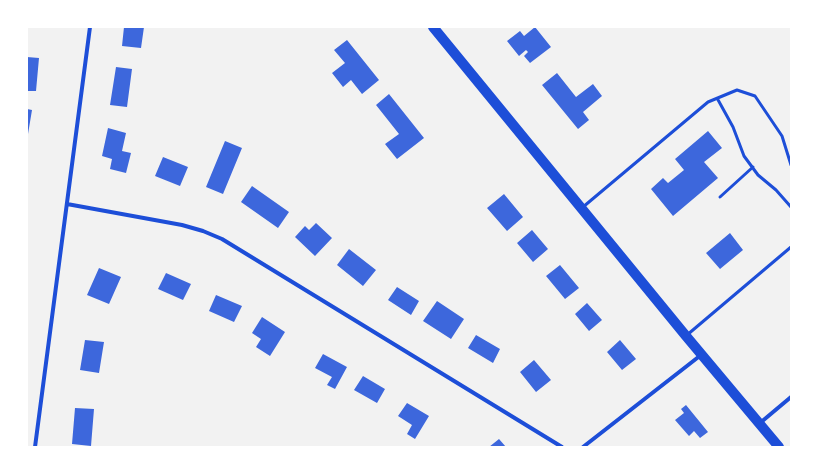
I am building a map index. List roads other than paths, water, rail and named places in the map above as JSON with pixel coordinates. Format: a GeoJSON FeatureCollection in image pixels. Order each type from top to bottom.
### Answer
{"type":"FeatureCollection","features":[{"type":"Feature","properties":{"kind":"main road"},"geometry":{"type":"LineString","coordinates":[[433,27],[686,336],[779,447]]}},
{"type":"Feature","properties":{"kind":"street"},"geometry":{"type":"LineString","coordinates":[[35,447],[90,27]]}},
{"type":"Feature","properties":{"kind":"street"},"geometry":{"type":"LineString","coordinates":[[67,204],[182,225],[203,231],[222,239],[562,447]]}},
{"type":"Feature","properties":{"kind":"street"},"geometry":{"type":"LineString","coordinates":[[583,447],[702,355]]}},
{"type":"Feature","properties":{"kind":"street"},"geometry":{"type":"LineString","coordinates":[[760,423],[791,397]]}},
{"type":"Feature","properties":{"kind":"lane"},"geometry":{"type":"LineString","coordinates":[[581,208],[708,102],[737,90],[755,96],[782,136],[791,165]]}},
{"type":"Feature","properties":{"kind":"lane"},"geometry":{"type":"LineString","coordinates":[[717,98],[733,127],[744,156],[758,175],[776,190],[791,207]]}},
{"type":"Feature","properties":{"kind":"lane"},"geometry":{"type":"LineString","coordinates":[[720,198],[753,167]]}},
{"type":"Feature","properties":{"kind":"lane"},"geometry":{"type":"LineString","coordinates":[[686,336],[791,247]]}}]}
